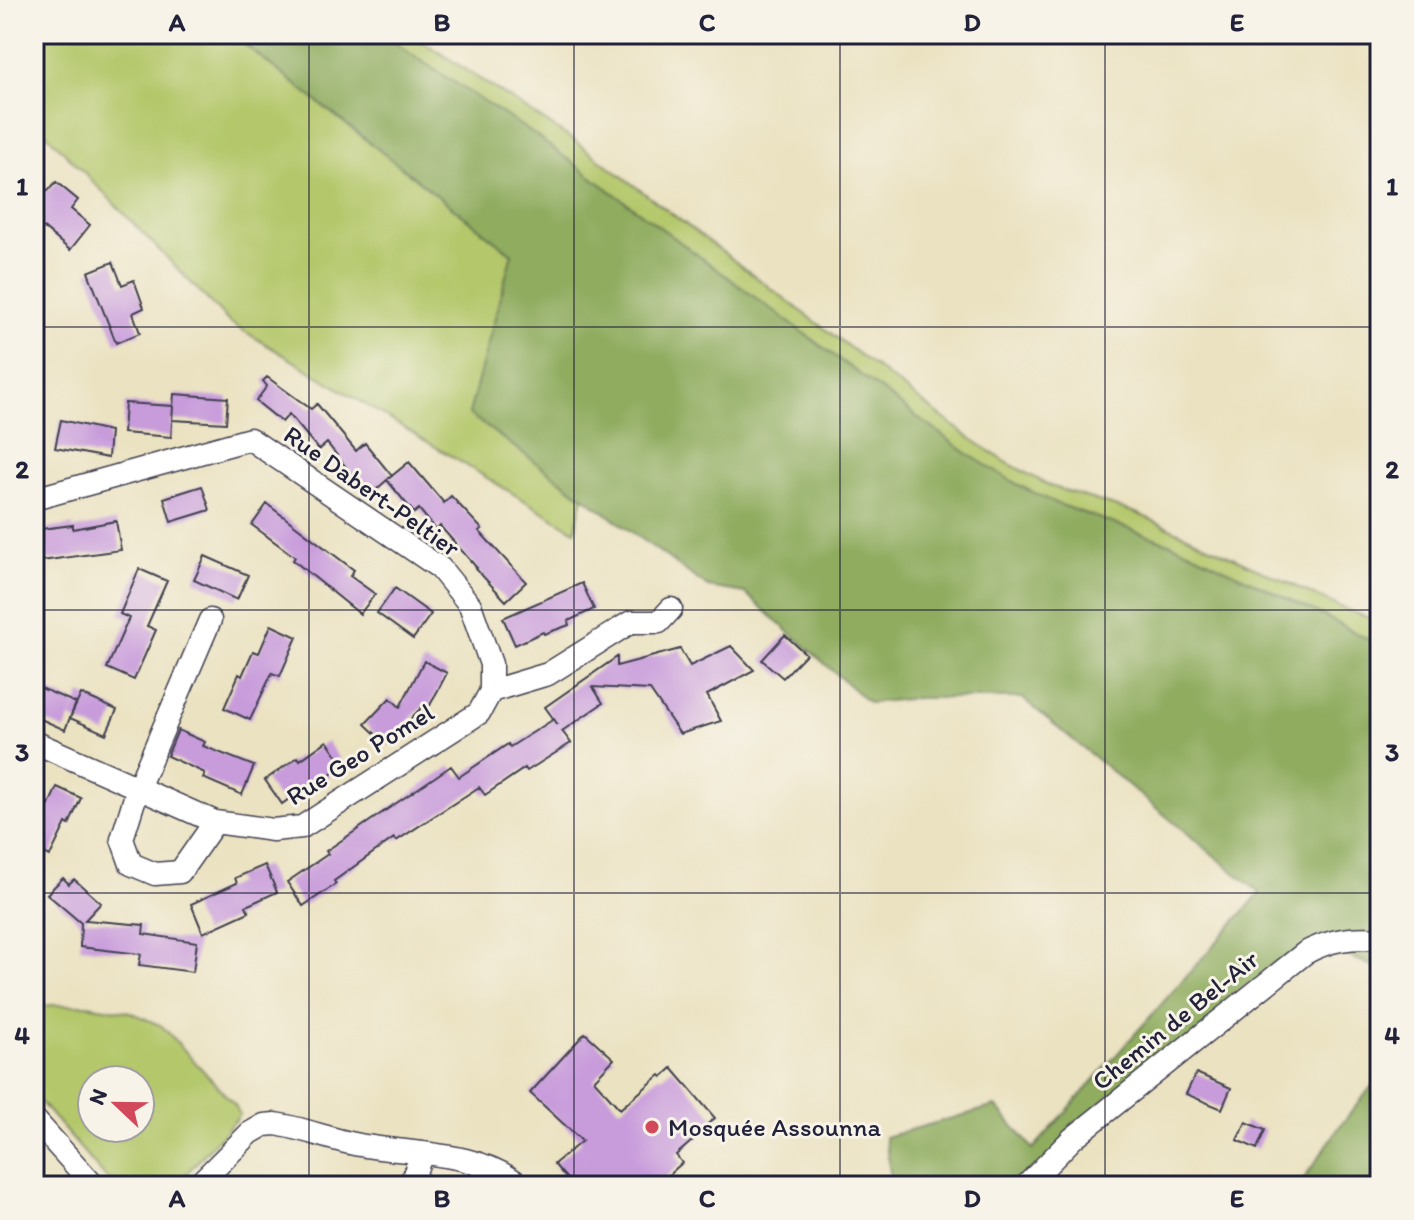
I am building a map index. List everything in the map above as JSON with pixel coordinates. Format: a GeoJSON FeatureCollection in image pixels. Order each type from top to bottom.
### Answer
{"type":"FeatureCollection","features":[{"type":"Feature","properties":{"kind":"street","name":"Rue Dabert-Peltier"},"geometry":{"type":"LineString","coordinates":[[34,499],[250,439],[440,568],[470,605],[491,664],[491,691]]}},
{"type":"Feature","properties":{"kind":"street"},"geometry":{"type":"LineString","coordinates":[[491,691],[548,674],[631,622],[659,622],[671,609]]}},
{"type":"Feature","properties":{"kind":"street"},"geometry":{"type":"LineString","coordinates":[[210,620],[138,788],[122,839],[131,864],[155,874],[180,872],[215,822]]}},
{"type":"Feature","properties":{"kind":"street","name":"Rue Geo Pomel"},"geometry":{"type":"LineString","coordinates":[[34,742],[215,822],[273,830],[302,827],[479,713],[491,691]]}},
{"type":"Feature","properties":{"kind":"street","name":"Chemin de Bel-Air"},"geometry":{"type":"LineString","coordinates":[[1026,1186],[1073,1138],[1305,953],[1336,940],[1354,937],[1380,939]]}},
{"type":"Feature","properties":{"kind":"street"},"geometry":{"type":"LineString","coordinates":[[34,1119],[42,1142],[94,1186]]}},
{"type":"Feature","properties":{"kind":"street"},"geometry":{"type":"LineString","coordinates":[[197,1186],[250,1133],[269,1124],[360,1145],[476,1162],[500,1172],[521,1186]]}},
{"type":"Feature","properties":{"kind":"street"},"geometry":{"type":"LineString","coordinates":[[410,1186],[422,1153]]}},
{"type":"Feature","properties":{"kind":"green space"},"geometry":{"type":"Polygon","coordinates":[[[34,34],[231,34],[512,254],[469,414],[583,497],[575,531],[229,322],[43,130],[34,144],[34,34]]]}},
{"type":"Feature","properties":{"kind":"green space"},"geometry":{"type":"Polygon","coordinates":[[[231,34],[383,34],[532,133],[969,455],[1055,503],[1180,547],[1380,646],[1380,969],[1311,941],[1019,1186],[892,1186],[885,1137],[996,1106],[1033,1149],[1260,893],[1022,698],[918,698],[869,703],[745,593],[708,587],[469,414],[512,254],[231,34]]]}},
{"type":"Feature","properties":{"kind":"green space"},"geometry":{"type":"Polygon","coordinates":[[[383,34],[411,34],[575,141],[1004,461],[1050,486],[1136,513],[1342,608],[1380,622],[1380,646],[1180,547],[1055,503],[969,455],[532,133],[383,34]]]}},
{"type":"Feature","properties":{"kind":"green space"},"geometry":{"type":"Polygon","coordinates":[[[87,1005],[130,1012],[162,1026],[235,1105],[240,1115],[175,1186],[113,1186],[77,1144],[156,1144],[156,1064],[76,1064],[76,1143],[34,1095],[34,1007],[87,1005]]]}},
{"type":"Feature","properties":{"kind":"green space"},"geometry":{"type":"Polygon","coordinates":[[[1380,1076],[1380,1186],[1299,1186],[1340,1126],[1380,1076]]]}},
{"type":"Feature","properties":{"kind":"building"},"geometry":{"type":"Polygon","coordinates":[[[34,181],[48,191],[56,182],[78,200],[71,209],[90,225],[70,250],[34,220],[34,181]]]}},
{"type":"Feature","properties":{"kind":"building"},"geometry":{"type":"Polygon","coordinates":[[[113,262],[122,285],[134,280],[144,308],[133,313],[140,333],[116,343],[88,272],[113,262]]]}},
{"type":"Feature","properties":{"kind":"building"},"geometry":{"type":"Polygon","coordinates":[[[267,377],[311,409],[317,404],[356,451],[365,443],[392,476],[409,462],[444,503],[451,496],[526,582],[506,601],[440,526],[436,530],[419,509],[414,513],[387,480],[369,496],[327,443],[319,450],[289,414],[282,422],[256,401],[267,386],[263,381],[267,377]]]}},
{"type":"Feature","properties":{"kind":"building"},"geometry":{"type":"Polygon","coordinates":[[[174,394],[228,398],[226,423],[172,420],[174,394]]]}},
{"type":"Feature","properties":{"kind":"building"},"geometry":{"type":"Polygon","coordinates":[[[125,403],[173,406],[171,437],[123,433],[125,403]]]}},
{"type":"Feature","properties":{"kind":"building"},"geometry":{"type":"Polygon","coordinates":[[[61,420],[110,431],[108,458],[55,448],[61,420]]]}},
{"type":"Feature","properties":{"kind":"building"},"geometry":{"type":"Polygon","coordinates":[[[202,486],[210,510],[171,522],[164,498],[202,486]]]}},
{"type":"Feature","properties":{"kind":"building"},"geometry":{"type":"Polygon","coordinates":[[[267,504],[354,570],[350,576],[375,594],[360,614],[293,560],[295,557],[252,525],[267,504]]]}},
{"type":"Feature","properties":{"kind":"building"},"geometry":{"type":"Polygon","coordinates":[[[116,521],[121,550],[34,562],[34,530],[73,525],[73,529],[116,521]]]}},
{"type":"Feature","properties":{"kind":"building"},"geometry":{"type":"Polygon","coordinates":[[[205,556],[248,575],[237,600],[194,580],[205,556]]]}},
{"type":"Feature","properties":{"kind":"building"},"geometry":{"type":"Polygon","coordinates":[[[139,569],[167,581],[147,626],[156,630],[134,680],[107,668],[129,618],[120,614],[139,569]]]}},
{"type":"Feature","properties":{"kind":"building"},"geometry":{"type":"Polygon","coordinates":[[[582,583],[594,609],[568,621],[569,625],[543,632],[515,645],[503,618],[582,583]]]}},
{"type":"Feature","properties":{"kind":"building"},"geometry":{"type":"Polygon","coordinates":[[[395,588],[431,614],[413,639],[377,613],[395,588]]]}},
{"type":"Feature","properties":{"kind":"building"},"geometry":{"type":"Polygon","coordinates":[[[271,625],[297,637],[280,676],[272,673],[250,720],[224,708],[239,674],[242,676],[253,651],[259,653],[271,625]]]}},
{"type":"Feature","properties":{"kind":"building"},"geometry":{"type":"Polygon","coordinates":[[[785,635],[806,654],[783,678],[762,660],[785,635]]]}},
{"type":"Feature","properties":{"kind":"building"},"geometry":{"type":"Polygon","coordinates":[[[731,646],[754,670],[707,695],[721,721],[680,734],[650,690],[593,687],[603,703],[562,731],[571,743],[527,771],[525,768],[485,795],[479,787],[396,841],[394,838],[303,906],[287,882],[328,854],[326,851],[451,766],[459,777],[508,744],[510,747],[554,719],[545,707],[617,657],[617,666],[680,649],[690,666],[731,646]]]}},
{"type":"Feature","properties":{"kind":"building"},"geometry":{"type":"Polygon","coordinates":[[[424,661],[447,673],[428,709],[423,706],[386,744],[365,724],[390,698],[400,707],[424,661]]]}},
{"type":"Feature","properties":{"kind":"building"},"geometry":{"type":"Polygon","coordinates":[[[34,685],[76,703],[65,730],[34,716],[34,685]]]}},
{"type":"Feature","properties":{"kind":"building"},"geometry":{"type":"Polygon","coordinates":[[[81,694],[117,710],[106,734],[70,718],[81,694]]]}},
{"type":"Feature","properties":{"kind":"building"},"geometry":{"type":"Polygon","coordinates":[[[178,730],[205,742],[203,746],[254,766],[242,795],[203,778],[205,773],[167,756],[178,730]]]}},
{"type":"Feature","properties":{"kind":"building"},"geometry":{"type":"Polygon","coordinates":[[[327,741],[344,765],[316,785],[314,781],[282,804],[265,780],[327,741]]]}},
{"type":"Feature","properties":{"kind":"building"},"geometry":{"type":"Polygon","coordinates":[[[57,787],[81,798],[50,856],[34,848],[34,831],[57,787]]]}},
{"type":"Feature","properties":{"kind":"building"},"geometry":{"type":"Polygon","coordinates":[[[265,865],[277,892],[246,906],[249,912],[203,933],[191,904],[237,883],[235,878],[265,865]]]}},
{"type":"Feature","properties":{"kind":"building"},"geometry":{"type":"Polygon","coordinates":[[[63,878],[69,884],[74,879],[101,903],[85,920],[144,925],[143,934],[197,942],[193,972],[139,965],[141,954],[80,947],[81,923],[47,894],[63,878]]]}},
{"type":"Feature","properties":{"kind":"building","name":"Mosquée Assounna"},"geometry":{"type":"Polygon","coordinates":[[[585,1033],[614,1059],[594,1080],[620,1109],[672,1068],[715,1118],[676,1155],[682,1163],[656,1186],[573,1186],[554,1164],[582,1141],[530,1093],[585,1033]]]}},
{"type":"Feature","properties":{"kind":"building"},"geometry":{"type":"Polygon","coordinates":[[[1196,1073],[1231,1088],[1222,1109],[1186,1094],[1196,1073]]]}},
{"type":"Feature","properties":{"kind":"building"},"geometry":{"type":"Polygon","coordinates":[[[1246,1122],[1265,1130],[1257,1149],[1237,1140],[1246,1122]]]}},
{"type":"Feature","properties":{"kind":"place","name":"Mosquée Assounna"},"geometry":{"type":"Point","coordinates":[652,1127]}}]}
